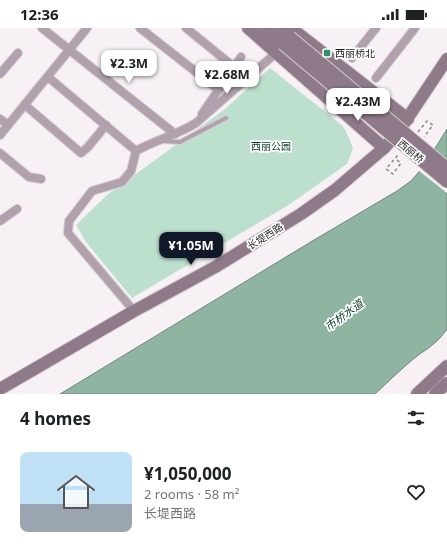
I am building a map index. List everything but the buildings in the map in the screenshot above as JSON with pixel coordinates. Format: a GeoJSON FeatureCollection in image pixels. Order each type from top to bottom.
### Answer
{"type":"FeatureCollection","features":[{"type":"Feature","properties":{"kind":"main road"},"geometry":{"type":"LineString","coordinates":[[248,28],[285,40]]}},
{"type":"Feature","properties":{"kind":"main road"},"geometry":{"type":"LineString","coordinates":[[264,28],[408,119]]}},
{"type":"Feature","properties":{"kind":"main road"},"geometry":{"type":"LineString","coordinates":[[279,28],[285,40],[370,135],[384,148]]}},
{"type":"Feature","properties":{"kind":"main road","name":"西丽桥"},"geometry":{"type":"LineString","coordinates":[[285,40],[447,168]]}},
{"type":"Feature","properties":{"kind":"main road","name":"西丽桥"},"geometry":{"type":"LineString","coordinates":[[285,40],[447,182]]}},
{"type":"Feature","properties":{"kind":"main road","name":"长堤西路"},"geometry":{"type":"LineString","coordinates":[[0,389],[134,311],[217,266],[301,214],[335,190],[384,148],[397,134],[447,59]]}},
{"type":"Feature","properties":{"kind":"main road"},"geometry":{"type":"LineString","coordinates":[[367,161],[371,149],[370,135]]}},
{"type":"Feature","properties":{"kind":"main road"},"geometry":{"type":"LineString","coordinates":[[417,394],[447,366]]}},
{"type":"Feature","properties":{"kind":"main road"},"geometry":{"type":"LineString","coordinates":[[435,394],[447,383]]}},
{"type":"Feature","properties":{"kind":"street"},"geometry":{"type":"LineString","coordinates":[[42,28],[175,134]]}},
{"type":"Feature","properties":{"kind":"street"},"geometry":{"type":"LineString","coordinates":[[0,135],[87,28]]}},
{"type":"Feature","properties":{"kind":"street"},"geometry":{"type":"LineString","coordinates":[[140,28],[219,90]]}},
{"type":"Feature","properties":{"kind":"street"},"geometry":{"type":"LineString","coordinates":[[186,28],[234,67]]}},
{"type":"Feature","properties":{"kind":"street"},"geometry":{"type":"LineString","coordinates":[[352,58],[376,28]]}},
{"type":"Feature","properties":{"kind":"street"},"geometry":{"type":"LineString","coordinates":[[376,78],[415,28]]}},
{"type":"Feature","properties":{"kind":"street"},"geometry":{"type":"LineString","coordinates":[[134,311],[68,233],[69,220],[92,191],[122,182],[131,171],[136,151],[184,131],[196,123],[285,40]]}},
{"type":"Feature","properties":{"kind":"street"},"geometry":{"type":"LineString","coordinates":[[0,74],[18,52]]}},
{"type":"Feature","properties":{"kind":"street"},"geometry":{"type":"LineString","coordinates":[[196,123],[241,56]]}},
{"type":"Feature","properties":{"kind":"street"},"geometry":{"type":"LineString","coordinates":[[48,77],[136,151]]}},
{"type":"Feature","properties":{"kind":"street"},"geometry":{"type":"LineString","coordinates":[[25,105],[81,153],[88,147],[106,125]]}},
{"type":"Feature","properties":{"kind":"street"},"geometry":{"type":"LineString","coordinates":[[0,119],[8,125]]}},
{"type":"Feature","properties":{"kind":"street"},"geometry":{"type":"LineString","coordinates":[[0,153],[29,176],[42,179]]}},
{"type":"Feature","properties":{"kind":"street"},"geometry":{"type":"LineString","coordinates":[[0,221],[17,209]]}},
{"type":"Feature","properties":{"kind":"lane"},"geometry":{"type":"LineString","coordinates":[[159,141],[180,142],[226,118]]}},
{"type":"Feature","properties":{"kind":"path"},"geometry":{"type":"LineString","coordinates":[[415,136],[427,121],[433,126],[424,137],[420,133]]}},
{"type":"Feature","properties":{"kind":"path"},"geometry":{"type":"LineString","coordinates":[[397,160],[401,163],[393,174],[386,169],[398,155]]}},
{"type":"Feature","properties":{"kind":"green space","name":"西丽公园"},"geometry":{"type":"Polygon","coordinates":[[[270,68],[343,126],[353,149],[347,164],[290,204],[132,298],[86,242],[76,225],[107,195],[225,109],[270,68]]]}},
{"type":"Feature","properties":{"kind":"water","name":"市桥水道"},"geometry":{"type":"Polygon","coordinates":[[[447,129],[447,329],[437,341],[411,361],[375,394],[60,394],[397,191],[411,181],[424,166],[447,129]]]}},
{"type":"Feature","properties":{"kind":"pier"},"geometry":{"type":"Polygon","coordinates":[[[447,164],[447,193],[418,170],[423,165],[447,164]]]}},
{"type":"Feature","properties":{"kind":"place","name":"西丽桥北"},"geometry":{"type":"Point","coordinates":[327,53]}}]}
